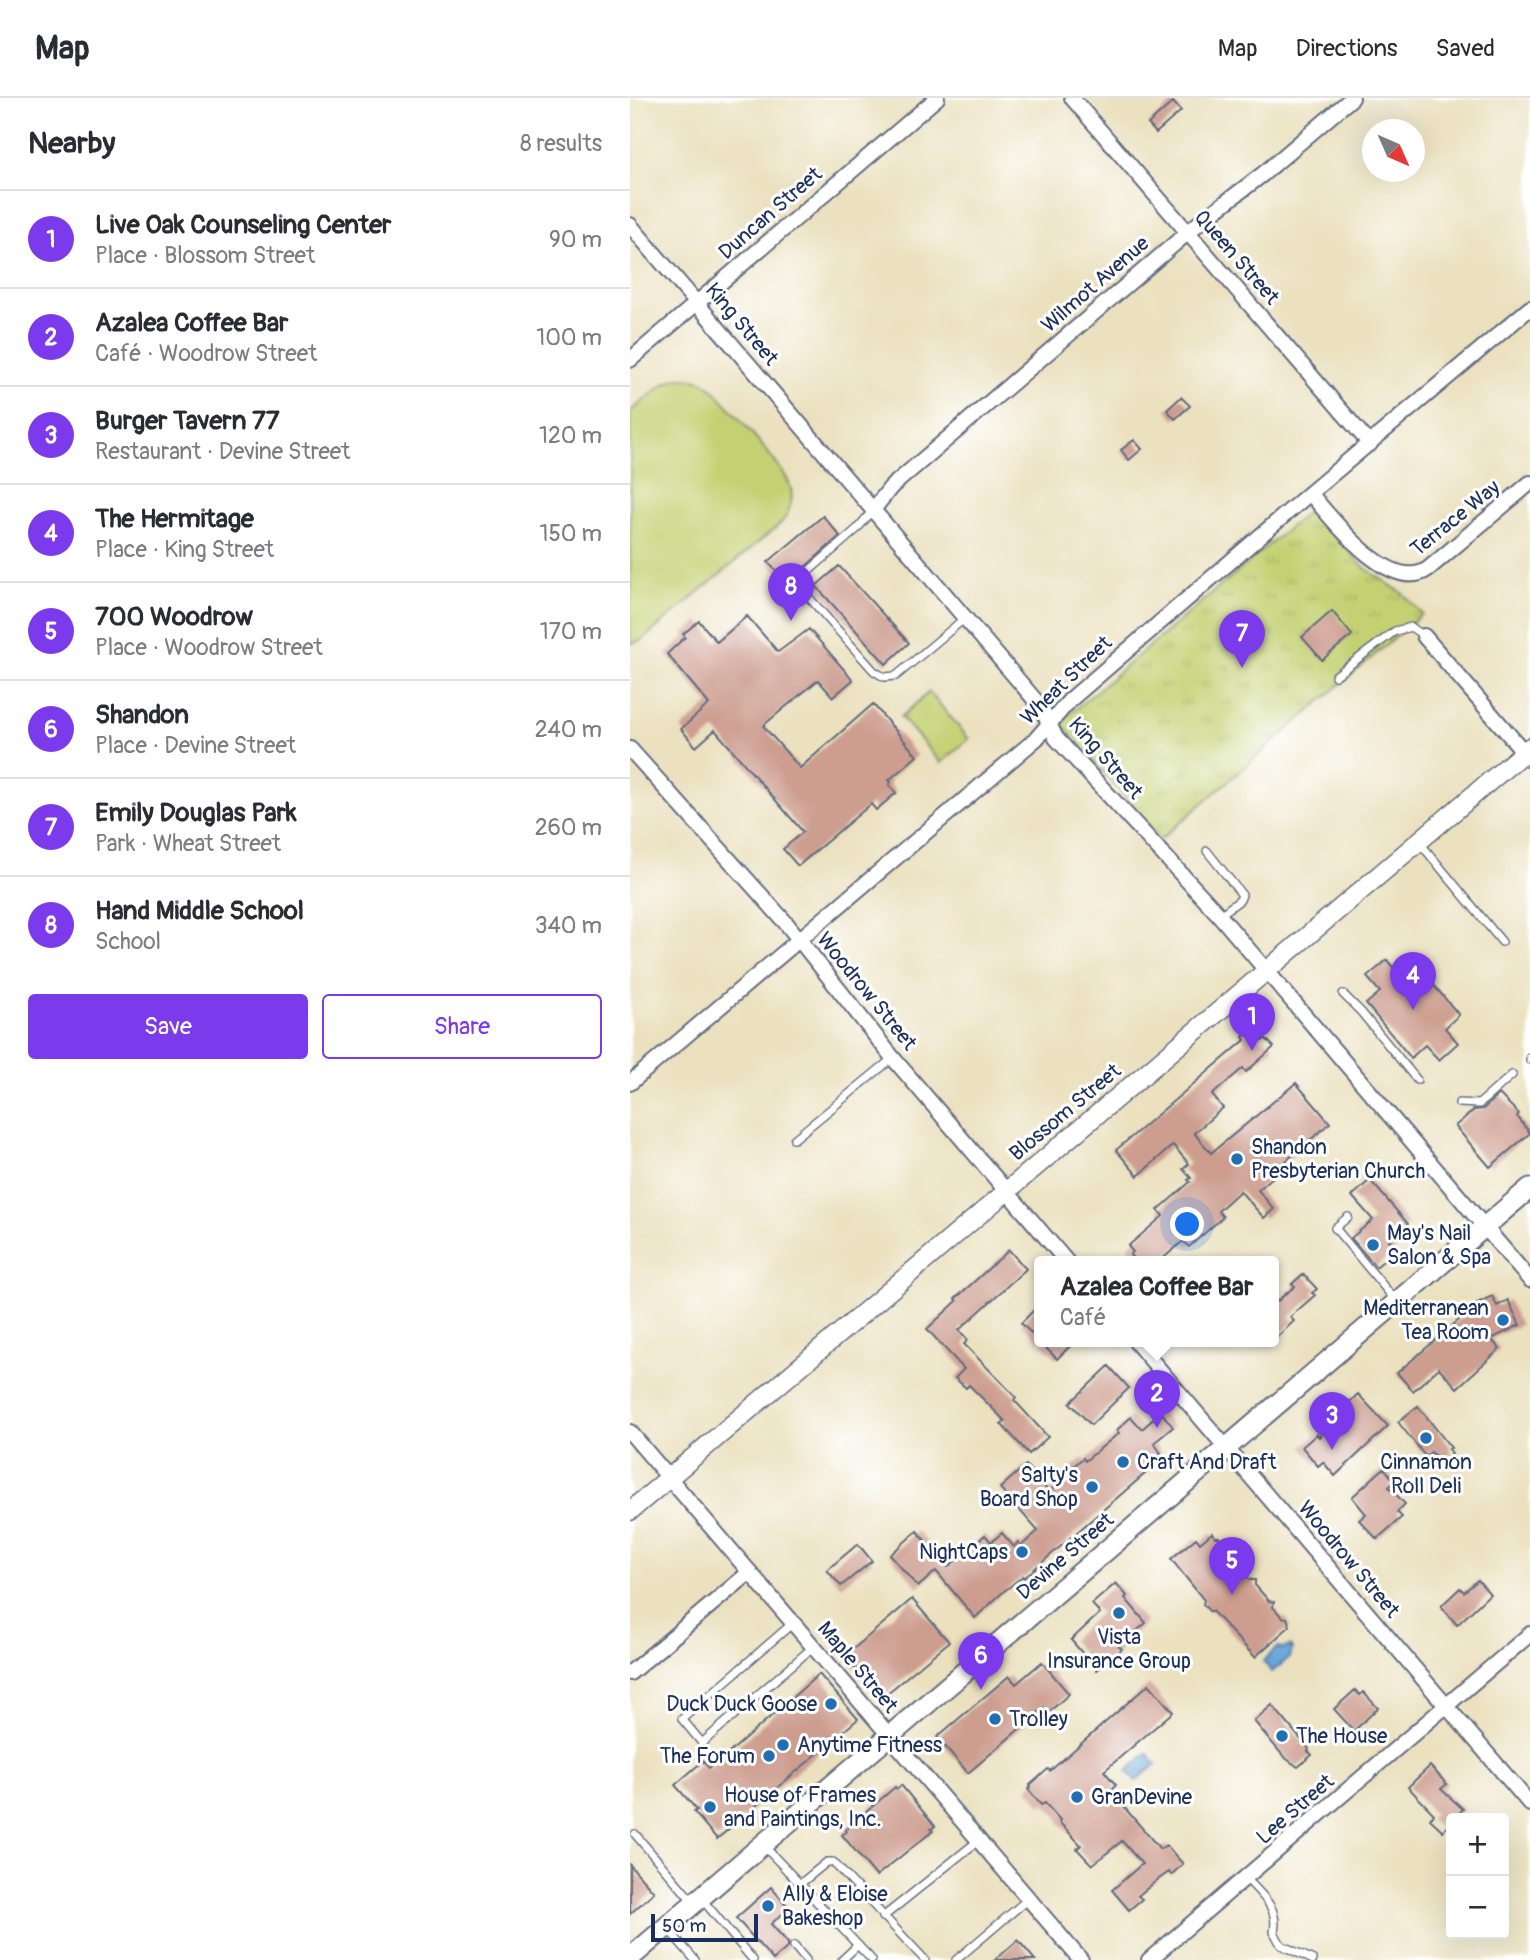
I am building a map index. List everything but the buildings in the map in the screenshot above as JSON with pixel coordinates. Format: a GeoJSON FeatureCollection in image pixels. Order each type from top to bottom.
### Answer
{"type":"FeatureCollection","features":[{"type":"Feature","properties":{"kind":"main road","name":"Devine Street"},"geometry":{"type":"LineString","coordinates":[[635,1958],[698,1900],[1530,1188]]}},
{"type":"Feature","properties":{"kind":"street","name":"Duncan Street"},"geometry":{"type":"LineString","coordinates":[[630,360],[937,98]]}},
{"type":"Feature","properties":{"kind":"street","name":"Queen Street"},"geometry":{"type":"LineString","coordinates":[[1072,98],[1370,444]]}},
{"type":"Feature","properties":{"kind":"street","name":"Wilmot Avenue"},"geometry":{"type":"LineString","coordinates":[[873,510],[891,487],[1188,233],[1264,174],[1352,98]]}},
{"type":"Feature","properties":{"kind":"street","name":"King Street"},"geometry":{"type":"LineString","coordinates":[[630,225],[1041,707],[1056,738],[1219,915],[1530,1280]]}},
{"type":"Feature","properties":{"kind":"street","name":"Wheat Street"},"geometry":{"type":"LineString","coordinates":[[630,1083],[1036,739],[1080,691],[1530,307]]}},
{"type":"Feature","properties":{"kind":"street","name":"Terrace Way"},"geometry":{"type":"LineString","coordinates":[[1310,492],[1349,539],[1396,571],[1413,576],[1428,569],[1530,483]]}},
{"type":"Feature","properties":{"kind":"street"},"geometry":{"type":"LineString","coordinates":[[1424,636],[1528,753]]}},
{"type":"Feature","properties":{"kind":"street","name":"Woodrow Street"},"geometry":{"type":"LineString","coordinates":[[630,749],[799,939],[893,1058],[1062,1256]]}},
{"type":"Feature","properties":{"kind":"street","name":"Blossom Street"},"geometry":{"type":"LineString","coordinates":[[630,1511],[1266,971],[1528,753]]}},
{"type":"Feature","properties":{"kind":"street","name":"Woodrow Street"},"geometry":{"type":"LineString","coordinates":[[1140,1347],[1530,1804]]}},
{"type":"Feature","properties":{"kind":"street","name":"Maple Street"},"geometry":{"type":"LineString","coordinates":[[630,1432],[1081,1960]]}},
{"type":"Feature","properties":{"kind":"street"},"geometry":{"type":"LineString","coordinates":[[630,1673],[750,1572]]}},
{"type":"Feature","properties":{"kind":"street","name":"Lee Street"},"geometry":{"type":"LineString","coordinates":[[1149,1960],[1530,1634]]}},
{"type":"Feature","properties":{"kind":"lane"},"geometry":{"type":"LineString","coordinates":[[873,510],[857,529],[802,577],[805,593],[874,671],[884,677],[896,676],[965,617]]}},
{"type":"Feature","properties":{"kind":"lane"},"geometry":{"type":"LineString","coordinates":[[1335,676],[1395,631],[1411,627],[1424,636]]}},
{"type":"Feature","properties":{"kind":"lane"},"geometry":{"type":"LineString","coordinates":[[1419,842],[1502,942]]}},
{"type":"Feature","properties":{"kind":"lane"},"geometry":{"type":"LineString","coordinates":[[1207,851],[1242,895],[1240,900],[1219,915]]}},
{"type":"Feature","properties":{"kind":"lane"},"geometry":{"type":"LineString","coordinates":[[1343,994],[1417,1080]]}},
{"type":"Feature","properties":{"kind":"lane"},"geometry":{"type":"LineString","coordinates":[[794,1139],[893,1058]]}},
{"type":"Feature","properties":{"kind":"lane"},"geometry":{"type":"LineString","coordinates":[[1459,1103],[1479,1104],[1512,1075]]}},
{"type":"Feature","properties":{"kind":"lane"},"geometry":{"type":"LineString","coordinates":[[1348,1217],[1335,1228],[1397,1302]]}},
{"type":"Feature","properties":{"kind":"lane"},"geometry":{"type":"LineString","coordinates":[[793,1623],[682,1719],[702,1743],[813,1647]]}},
{"type":"Feature","properties":{"kind":"lane"},"geometry":{"type":"LineString","coordinates":[[635,1834],[753,1960]]}},
{"type":"Feature","properties":{"kind":"lane"},"geometry":{"type":"LineString","coordinates":[[883,1917],[979,1839]]}},
{"type":"Feature","properties":{"kind":"lane"},"geometry":{"type":"LineString","coordinates":[[763,1845],[872,1960]]}},
{"type":"Feature","properties":{"kind":"lane"},"geometry":{"type":"LineString","coordinates":[[800,1884],[830,1860],[925,1960]]}},
{"type":"Feature","properties":{"kind":"lane"},"geometry":{"type":"LineString","coordinates":[[1246,1878],[1272,1908],[1276,1920],[1274,1932],[1281,1945],[1313,1960]]}},
{"type":"Feature","properties":{"kind":"lane"},"geometry":{"type":"LineString","coordinates":[[956,1960],[1029,1899]]}},
{"type":"Feature","properties":{"kind":"lane"},"geometry":{"type":"LineString","coordinates":[[667,1927],[695,1960]]}},
{"type":"Feature","properties":{"kind":"lane"},"geometry":{"type":"LineString","coordinates":[[842,1960],[858,1945]]}},
{"type":"Feature","properties":{"kind":"lane"},"geometry":{"type":"LineString","coordinates":[[794,1946],[806,1960]]}},
{"type":"Feature","properties":{"kind":"green space"},"geometry":{"type":"Polygon","coordinates":[[[677,378],[704,382],[735,414],[789,483],[792,493],[790,505],[780,524],[642,640],[630,644],[630,412],[664,384],[677,378]]]}},
{"type":"Feature","properties":{"kind":"green space"},"geometry":{"type":"Polygon","coordinates":[[[1310,510],[1365,568],[1402,593],[1422,614],[1161,839],[1060,722],[1310,510]]]}},
{"type":"Feature","properties":{"kind":"green space"},"geometry":{"type":"Polygon","coordinates":[[[929,692],[969,739],[941,763],[901,717],[929,692]]]}},
{"type":"Feature","properties":{"kind":"water"},"geometry":{"type":"Polygon","coordinates":[[[1290,1646],[1292,1649],[1289,1658],[1272,1672],[1263,1661],[1278,1647],[1290,1646]]]}},
{"type":"Feature","properties":{"kind":"water"},"geometry":{"type":"Polygon","coordinates":[[[1147,1753],[1156,1764],[1136,1781],[1127,1771],[1147,1753]]]}},
{"type":"Feature","properties":{"kind":"place","name":"Hand Middle School"},"geometry":{"type":"Point","coordinates":[791,621]}},
{"type":"Feature","properties":{"kind":"place","name":"Emily Douglas Park"},"geometry":{"type":"Point","coordinates":[1242,668]}},
{"type":"Feature","properties":{"kind":"place","name":"The Hermitage"},"geometry":{"type":"Point","coordinates":[1413,1010]}},
{"type":"Feature","properties":{"kind":"place","name":"Live Oak Counseling Center"},"geometry":{"type":"Point","coordinates":[1252,1051]}},
{"type":"Feature","properties":{"kind":"place","name":"Shandon Presbyterian Church"},"geometry":{"type":"Point","coordinates":[1237,1159]}},
{"type":"Feature","properties":{"kind":"place","name":"May's Nail Salon & Spa"},"geometry":{"type":"Point","coordinates":[1373,1245]}},
{"type":"Feature","properties":{"kind":"place","name":"Mediterranean Tea Room"},"geometry":{"type":"Point","coordinates":[1503,1320]}},
{"type":"Feature","properties":{"kind":"place","name":"Azalea Coffee Bar"},"geometry":{"type":"Point","coordinates":[1157,1428]}},
{"type":"Feature","properties":{"kind":"place","name":"Cinnamon Roll Deli"},"geometry":{"type":"Point","coordinates":[1426,1438]}},
{"type":"Feature","properties":{"kind":"place","name":"Burger Tavern 77"},"geometry":{"type":"Point","coordinates":[1332,1450]}},
{"type":"Feature","properties":{"kind":"place","name":"Craft And Draft"},"geometry":{"type":"Point","coordinates":[1123,1462]}},
{"type":"Feature","properties":{"kind":"place","name":"Salty's Board Shop"},"geometry":{"type":"Point","coordinates":[1092,1487]}},
{"type":"Feature","properties":{"kind":"place","name":"NightCaps"},"geometry":{"type":"Point","coordinates":[1022,1552]}},
{"type":"Feature","properties":{"kind":"place","name":"700 Woodrow"},"geometry":{"type":"Point","coordinates":[1232,1595]}},
{"type":"Feature","properties":{"kind":"place","name":"Vista Insurance Group"},"geometry":{"type":"Point","coordinates":[1119,1613]}},
{"type":"Feature","properties":{"kind":"place","name":"Shandon"},"geometry":{"type":"Point","coordinates":[981,1690]}},
{"type":"Feature","properties":{"kind":"place","name":"Duck Duck Goose"},"geometry":{"type":"Point","coordinates":[831,1704]}},
{"type":"Feature","properties":{"kind":"place","name":"Trolley"},"geometry":{"type":"Point","coordinates":[995,1719]}},
{"type":"Feature","properties":{"kind":"place","name":"The House"},"geometry":{"type":"Point","coordinates":[1282,1736]}},
{"type":"Feature","properties":{"kind":"place","name":"Anytime Fitness"},"geometry":{"type":"Point","coordinates":[783,1745]}},
{"type":"Feature","properties":{"kind":"place","name":"The Forum"},"geometry":{"type":"Point","coordinates":[769,1756]}},
{"type":"Feature","properties":{"kind":"place","name":"GranDevine"},"geometry":{"type":"Point","coordinates":[1077,1797]}},
{"type":"Feature","properties":{"kind":"place","name":"House of Frames and Paintings, Inc."},"geometry":{"type":"Point","coordinates":[710,1807]}},
{"type":"Feature","properties":{"kind":"place","name":"Ally & Eloise Bakeshop"},"geometry":{"type":"Point","coordinates":[768,1906]}}]}
